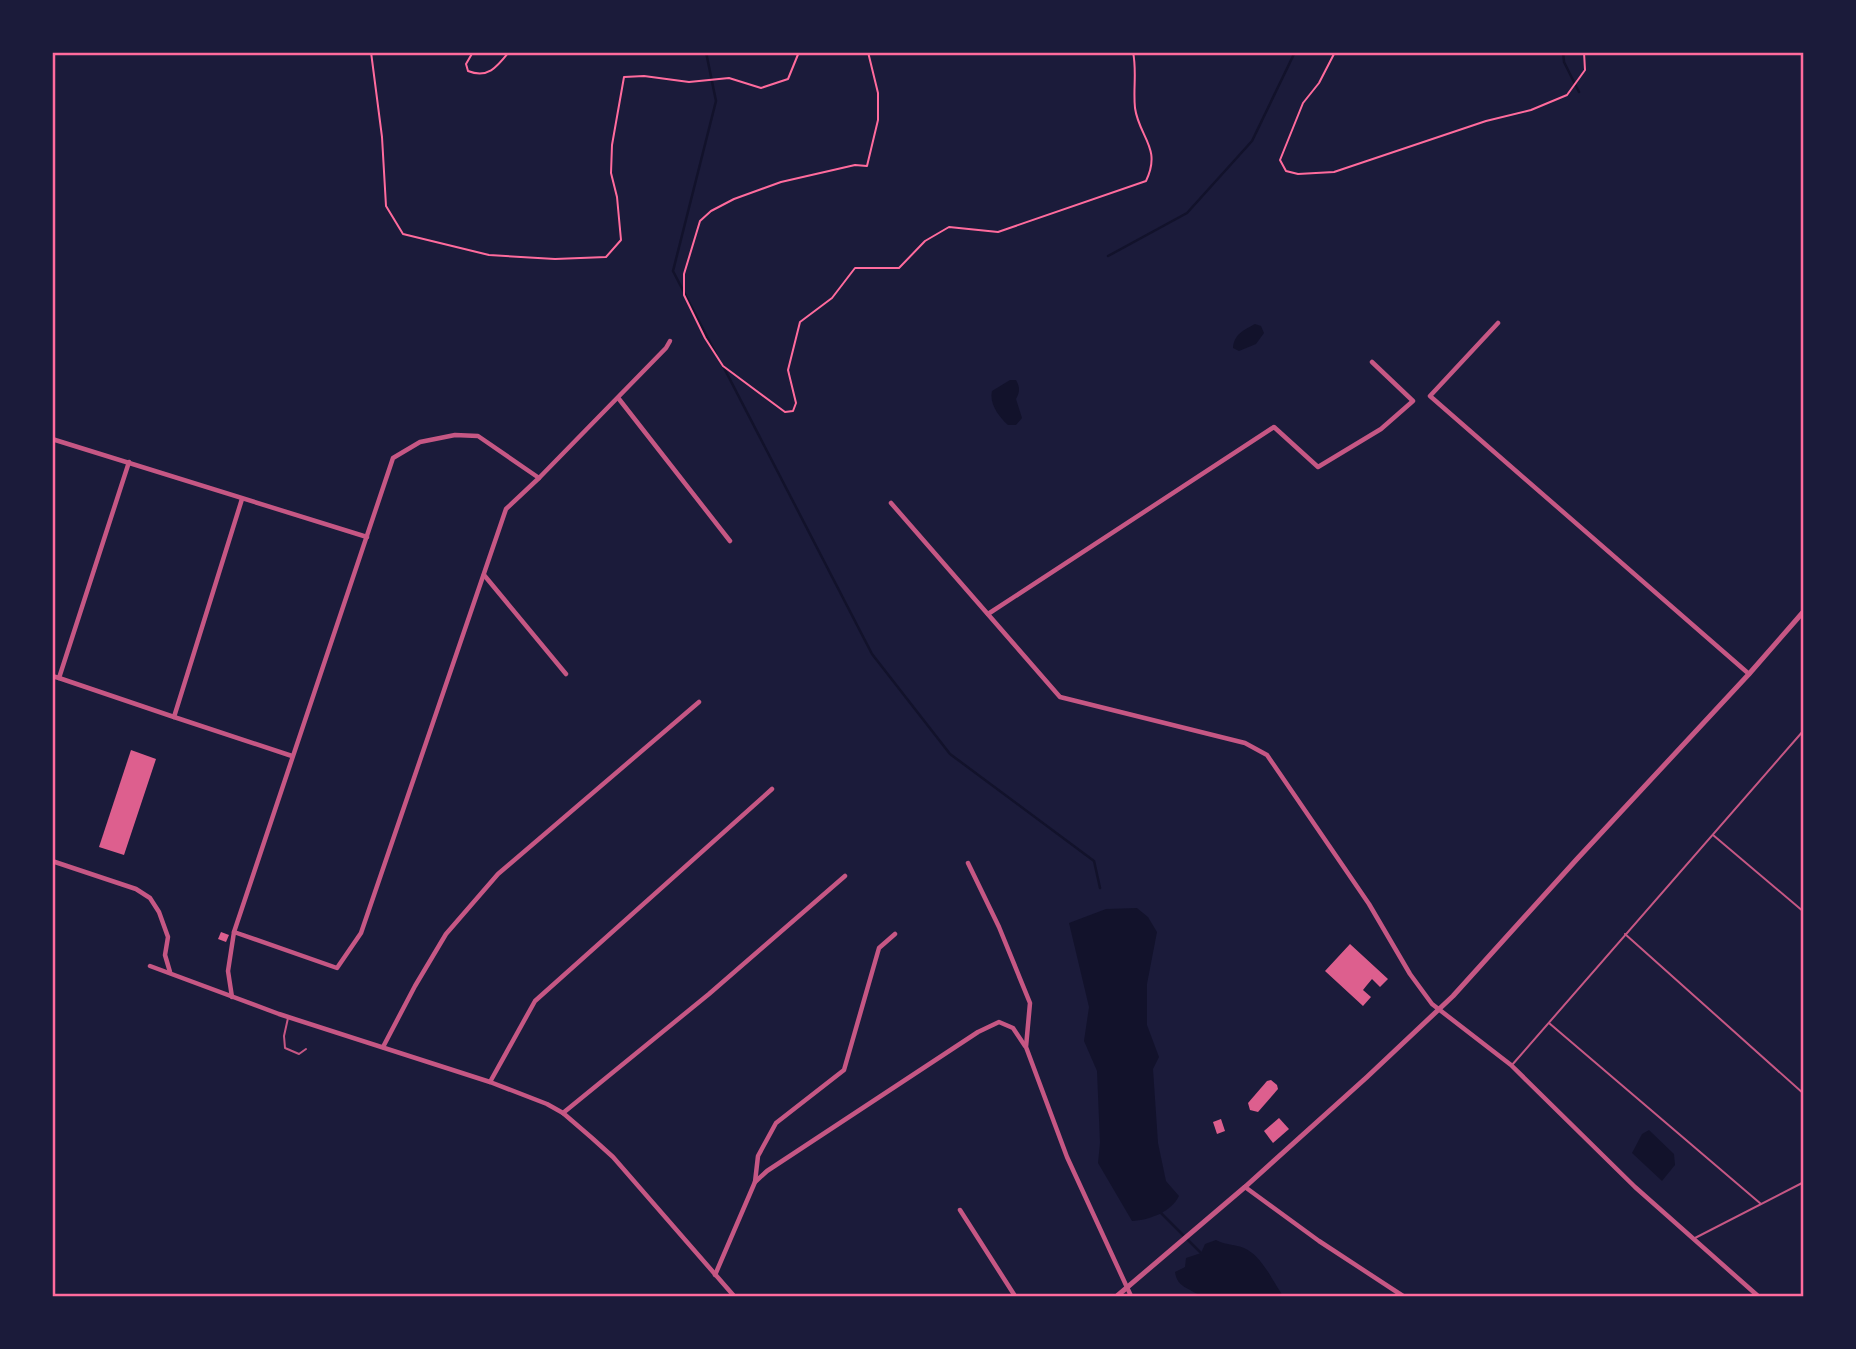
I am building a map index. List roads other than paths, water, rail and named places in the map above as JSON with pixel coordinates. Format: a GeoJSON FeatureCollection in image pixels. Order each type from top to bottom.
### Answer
{"type":"FeatureCollection","features":[{"type":"Feature","properties":{"kind":"street"},"geometry":{"type":"LineString","coordinates":[[1498,323],[1430,396],[1749,674]]}},
{"type":"Feature","properties":{"kind":"street"},"geometry":{"type":"LineString","coordinates":[[234,932],[337,968],[361,933],[506,509],[619,399],[670,341]]}},
{"type":"Feature","properties":{"kind":"street"},"geometry":{"type":"LineString","coordinates":[[988,614],[1274,427],[1318,467],[1381,429],[1413,401],[1372,362]]}},
{"type":"Feature","properties":{"kind":"street"},"geometry":{"type":"LineString","coordinates":[[619,399],[730,541]]}},
{"type":"Feature","properties":{"kind":"street"},"geometry":{"type":"LineString","coordinates":[[232,998],[228,971],[231,942],[393,458],[420,442],[455,435],[478,436],[539,478]]}},
{"type":"Feature","properties":{"kind":"street"},"geometry":{"type":"LineString","coordinates":[[52,439],[367,537]]}},
{"type":"Feature","properties":{"kind":"street"},"geometry":{"type":"LineString","coordinates":[[59,678],[129,462]]}},
{"type":"Feature","properties":{"kind":"street"},"geometry":{"type":"LineString","coordinates":[[174,717],[242,499]]}},
{"type":"Feature","properties":{"kind":"street"},"geometry":{"type":"LineString","coordinates":[[891,503],[1060,697],[1245,743],[1267,755],[1369,904],[1410,974],[1439,1011],[1511,1065],[1635,1187],[1758,1297]]}},
{"type":"Feature","properties":{"kind":"street"},"geometry":{"type":"LineString","coordinates":[[483,575],[566,674]]}},
{"type":"Feature","properties":{"kind":"street"},"geometry":{"type":"LineString","coordinates":[[1117,1297],[1245,1188],[1439,1011],[1804,611]]}},
{"type":"Feature","properties":{"kind":"street"},"geometry":{"type":"LineString","coordinates":[[52,676],[292,756]]}},
{"type":"Feature","properties":{"kind":"street"},"geometry":{"type":"LineString","coordinates":[[383,1047],[446,934],[499,874],[699,702]]}},
{"type":"Feature","properties":{"kind":"street"},"geometry":{"type":"LineString","coordinates":[[491,1082],[535,1001],[772,789]]}},
{"type":"Feature","properties":{"kind":"street"},"geometry":{"type":"LineString","coordinates":[[52,861],[136,889],[150,898],[159,912],[168,937],[164,955],[170,973]]}},
{"type":"Feature","properties":{"kind":"street"},"geometry":{"type":"LineString","coordinates":[[968,863],[999,927],[1030,1003],[1026,1047]]}},
{"type":"Feature","properties":{"kind":"street"},"geometry":{"type":"LineString","coordinates":[[563,1113],[709,994],[845,876]]}},
{"type":"Feature","properties":{"kind":"street"},"geometry":{"type":"LineString","coordinates":[[715,1275],[755,1182],[758,1156],[776,1123],[844,1070],[879,948],[895,934]]}},
{"type":"Feature","properties":{"kind":"street"},"geometry":{"type":"LineString","coordinates":[[150,966],[232,998],[525,1094],[563,1113],[613,1157],[734,1297]]}},
{"type":"Feature","properties":{"kind":"street"},"geometry":{"type":"LineString","coordinates":[[755,1182],[802,1147],[978,1032],[999,1022],[1013,1028],[1026,1047],[1067,1157],[1131,1297]]}},
{"type":"Feature","properties":{"kind":"street"},"geometry":{"type":"LineString","coordinates":[[1245,1188],[1403,1297]]}},
{"type":"Feature","properties":{"kind":"street"},"geometry":{"type":"LineString","coordinates":[[960,1210],[1015,1297]]}},
{"type":"Feature","properties":{"kind":"lane"},"geometry":{"type":"LineString","coordinates":[[1511,1065],[1804,730]]}},
{"type":"Feature","properties":{"kind":"lane"},"geometry":{"type":"LineString","coordinates":[[1713,834],[1804,912]]}},
{"type":"Feature","properties":{"kind":"lane"},"geometry":{"type":"LineString","coordinates":[[1625,934],[1804,1094]]}},
{"type":"Feature","properties":{"kind":"lane"},"geometry":{"type":"LineString","coordinates":[[288,1017],[284,1036],[285,1048],[299,1054],[306,1048]]}},
{"type":"Feature","properties":{"kind":"lane"},"geometry":{"type":"LineString","coordinates":[[1548,1023],[1760,1204]]}},
{"type":"Feature","properties":{"kind":"lane"},"geometry":{"type":"LineString","coordinates":[[1693,1239],[1804,1182]]}},
{"type":"Feature","properties":{"kind":"waterway"},"geometry":{"type":"LineString","coordinates":[[706,52],[716,101],[673,271],[716,354]]}},
{"type":"Feature","properties":{"kind":"waterway"},"geometry":{"type":"LineString","coordinates":[[1108,256],[1187,213],[1252,141],[1295,52]]}},
{"type":"Feature","properties":{"kind":"waterway"},"geometry":{"type":"LineString","coordinates":[[1563,52],[1564,62],[1579,92]]}},
{"type":"Feature","properties":{"kind":"waterway"},"geometry":{"type":"LineString","coordinates":[[723,366],[872,654],[950,754],[1094,861],[1100,888]]}},
{"type":"Feature","properties":{"kind":"waterway"},"geometry":{"type":"LineString","coordinates":[[1160,1212],[1202,1254]]}}]}
